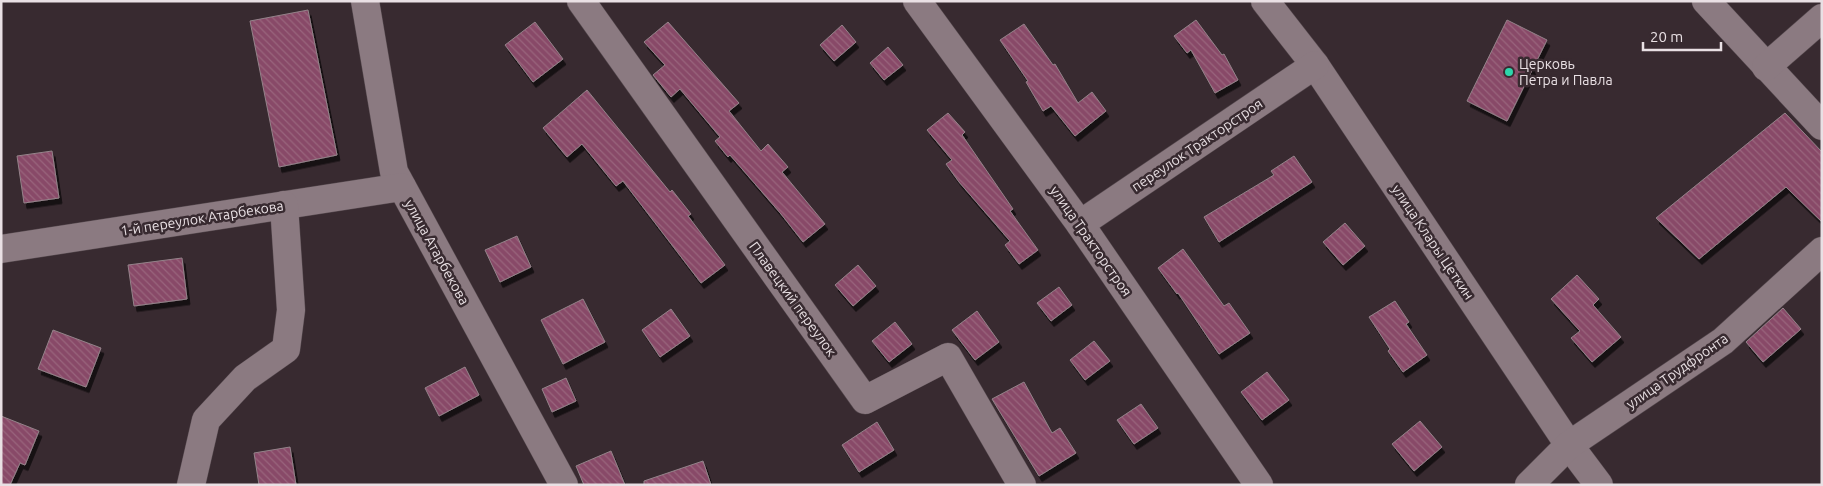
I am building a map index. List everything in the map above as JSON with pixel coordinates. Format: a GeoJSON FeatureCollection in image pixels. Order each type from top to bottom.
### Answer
{"type":"FeatureCollection","features":[{"type":"Feature","properties":{"kind":"street","name":"улица Атарбекова"},"geometry":{"type":"LineString","coordinates":[[365,1],[394,172],[564,485]]}},
{"type":"Feature","properties":{"kind":"street","name":"Плавецкий переулок"},"geometry":{"type":"LineString","coordinates":[[581,1],[865,400],[948,358],[1022,485]]}},
{"type":"Feature","properties":{"kind":"street","name":"улица Тракторстроя"},"geometry":{"type":"LineString","coordinates":[[917,1],[1080,224],[1259,485]]}},
{"type":"Feature","properties":{"kind":"street","name":"улица Клары Цеткин"},"geometry":{"type":"LineString","coordinates":[[1265,1],[1315,65],[1569,445],[1599,485]]}},
{"type":"Feature","properties":{"kind":"street"},"geometry":{"type":"LineString","coordinates":[[1706,1],[1822,126]]}},
{"type":"Feature","properties":{"kind":"street"},"geometry":{"type":"LineString","coordinates":[[1766,67],[1822,18]]}},
{"type":"Feature","properties":{"kind":"street","name":"переулок Тракторстроя"},"geometry":{"type":"LineString","coordinates":[[1080,224],[1315,65]]}},
{"type":"Feature","properties":{"kind":"street","name":"1-й переулок Атарбекова"},"geometry":{"type":"LineString","coordinates":[[1,249],[402,187]]}},
{"type":"Feature","properties":{"kind":"street"},"geometry":{"type":"LineString","coordinates":[[191,485],[206,420],[245,378],[286,349],[291,310],[284,206]]}},
{"type":"Feature","properties":{"kind":"street","name":"улица Трудфронта"},"geometry":{"type":"LineString","coordinates":[[1529,485],[1569,445],[1723,341],[1822,252]]}},
{"type":"Feature","properties":{"kind":"building"},"geometry":{"type":"Polygon","coordinates":[[[308,10],[337,155],[279,167],[250,21],[308,10]]]}},
{"type":"Feature","properties":{"kind":"building"},"geometry":{"type":"Polygon","coordinates":[[[1196,20],[1222,55],[1224,54],[1238,80],[1215,93],[1191,50],[1187,53],[1174,36],[1196,20]]]}},
{"type":"Feature","properties":{"kind":"building"},"geometry":{"type":"Polygon","coordinates":[[[1507,20],[1547,40],[1507,121],[1467,101],[1507,20]]]}},
{"type":"Feature","properties":{"kind":"building"},"geometry":{"type":"Polygon","coordinates":[[[535,22],[563,59],[533,82],[505,45],[535,22]]]}},
{"type":"Feature","properties":{"kind":"building"},"geometry":{"type":"Polygon","coordinates":[[[668,22],[739,103],[729,111],[761,151],[768,144],[788,167],[782,172],[825,224],[803,242],[730,155],[728,157],[715,141],[720,137],[680,89],[671,97],[653,75],[665,65],[644,42],[668,22]]]}},
{"type":"Feature","properties":{"kind":"building"},"geometry":{"type":"Polygon","coordinates":[[[1024,24],[1053,65],[1055,64],[1078,103],[1092,92],[1106,111],[1075,136],[1051,106],[1043,111],[1026,82],[1028,81],[1000,40],[1024,24]]]}},
{"type":"Feature","properties":{"kind":"building"},"geometry":{"type":"Polygon","coordinates":[[[842,25],[856,42],[834,61],[820,45],[842,25]]]}},
{"type":"Feature","properties":{"kind":"building"},"geometry":{"type":"Polygon","coordinates":[[[888,47],[903,65],[884,80],[870,63],[888,47]]]}},
{"type":"Feature","properties":{"kind":"building"},"geometry":{"type":"Polygon","coordinates":[[[587,90],[670,192],[672,190],[691,214],[688,216],[725,265],[701,283],[623,181],[616,186],[582,144],[567,157],[543,128],[587,90]]]}},
{"type":"Feature","properties":{"kind":"building"},"geometry":{"type":"Polygon","coordinates":[[[948,113],[965,132],[962,135],[1013,209],[1010,211],[1038,250],[1019,264],[1005,245],[1010,241],[959,182],[946,164],[952,160],[927,130],[948,113]]]}},
{"type":"Feature","properties":{"kind":"building"},"geometry":{"type":"Polygon","coordinates":[[[1785,113],[1822,152],[1822,222],[1786,187],[1699,259],[1656,218],[1785,113]]]}},
{"type":"Feature","properties":{"kind":"building"},"geometry":{"type":"Polygon","coordinates":[[[52,151],[59,198],[24,203],[17,156],[52,151]]]}},
{"type":"Feature","properties":{"kind":"building"},"geometry":{"type":"Polygon","coordinates":[[[1294,156],[1312,182],[1219,242],[1204,217],[1274,175],[1271,171],[1294,156]]]}},
{"type":"Feature","properties":{"kind":"building"},"geometry":{"type":"Polygon","coordinates":[[[1345,223],[1365,246],[1343,265],[1323,242],[1345,223]]]}},
{"type":"Feature","properties":{"kind":"building"},"geometry":{"type":"Polygon","coordinates":[[[517,236],[531,267],[500,282],[485,250],[517,236]]]}},
{"type":"Feature","properties":{"kind":"building"},"geometry":{"type":"Polygon","coordinates":[[[1183,249],[1224,306],[1229,303],[1250,333],[1219,354],[1178,293],[1158,268],[1183,249]]]}},
{"type":"Feature","properties":{"kind":"building"},"geometry":{"type":"Polygon","coordinates":[[[182,258],[187,299],[134,306],[128,265],[182,258]]]}},
{"type":"Feature","properties":{"kind":"building"},"geometry":{"type":"Polygon","coordinates":[[[858,265],[876,286],[853,306],[835,285],[858,265]]]}},
{"type":"Feature","properties":{"kind":"building"},"geometry":{"type":"Polygon","coordinates":[[[1577,275],[1599,299],[1593,305],[1621,337],[1592,362],[1571,338],[1580,331],[1551,299],[1577,275]]]}},
{"type":"Feature","properties":{"kind":"building"},"geometry":{"type":"Polygon","coordinates":[[[1059,287],[1072,305],[1051,321],[1037,303],[1059,287]]]}},
{"type":"Feature","properties":{"kind":"building"},"geometry":{"type":"Polygon","coordinates":[[[583,299],[605,342],[563,364],[541,320],[583,299]]]}},
{"type":"Feature","properties":{"kind":"building"},"geometry":{"type":"Polygon","coordinates":[[[1395,301],[1409,322],[1406,324],[1427,355],[1403,372],[1388,351],[1390,349],[1369,317],[1395,301]]]}},
{"type":"Feature","properties":{"kind":"building"},"geometry":{"type":"Polygon","coordinates":[[[1783,308],[1801,329],[1763,362],[1746,342],[1783,308]]]}},
{"type":"Feature","properties":{"kind":"building"},"geometry":{"type":"Polygon","coordinates":[[[671,309],[690,336],[660,357],[642,330],[671,309]]]}},
{"type":"Feature","properties":{"kind":"building"},"geometry":{"type":"Polygon","coordinates":[[[977,311],[999,342],[975,360],[952,330],[977,311]]]}},
{"type":"Feature","properties":{"kind":"building"},"geometry":{"type":"Polygon","coordinates":[[[895,322],[912,344],[889,362],[872,341],[895,322]]]}},
{"type":"Feature","properties":{"kind":"building"},"geometry":{"type":"Polygon","coordinates":[[[53,330],[101,348],[86,387],[38,369],[53,330]]]}},
{"type":"Feature","properties":{"kind":"building"},"geometry":{"type":"Polygon","coordinates":[[[1094,341],[1110,361],[1085,380],[1070,360],[1094,341]]]}},
{"type":"Feature","properties":{"kind":"building"},"geometry":{"type":"Polygon","coordinates":[[[465,367],[479,395],[439,416],[425,388],[465,367]]]}},
{"type":"Feature","properties":{"kind":"building"},"geometry":{"type":"Polygon","coordinates":[[[1267,372],[1289,400],[1262,420],[1241,392],[1267,372]]]}},
{"type":"Feature","properties":{"kind":"building"},"geometry":{"type":"Polygon","coordinates":[[[566,378],[576,401],[552,412],[542,389],[566,378]]]}},
{"type":"Feature","properties":{"kind":"building"},"geometry":{"type":"Polygon","coordinates":[[[1024,382],[1052,433],[1060,428],[1076,453],[1039,476],[992,399],[1024,382]]]}},
{"type":"Feature","properties":{"kind":"building"},"geometry":{"type":"Polygon","coordinates":[[[1141,404],[1158,428],[1134,444],[1117,420],[1141,404]]]}},
{"type":"Feature","properties":{"kind":"building"},"geometry":{"type":"Polygon","coordinates":[[[1,416],[39,431],[25,465],[20,463],[10,485],[1,485],[1,416]]]}},
{"type":"Feature","properties":{"kind":"building"},"geometry":{"type":"Polygon","coordinates":[[[1420,421],[1442,447],[1414,471],[1392,444],[1420,421]]]}},
{"type":"Feature","properties":{"kind":"building"},"geometry":{"type":"Polygon","coordinates":[[[877,422],[894,450],[859,472],[842,445],[877,422]]]}},
{"type":"Feature","properties":{"kind":"building"},"geometry":{"type":"Polygon","coordinates":[[[290,447],[296,485],[259,485],[254,453],[290,447]]]}},
{"type":"Feature","properties":{"kind":"building"},"geometry":{"type":"Polygon","coordinates":[[[611,451],[625,485],[584,485],[576,466],[611,451]]]}},
{"type":"Feature","properties":{"kind":"building"},"geometry":{"type":"Polygon","coordinates":[[[703,461],[711,485],[644,485],[644,481],[703,461]]]}},
{"type":"Feature","properties":{"kind":"place","name":"Церковь Петра и Павла"},"geometry":{"type":"Point","coordinates":[1509,72]}}]}
